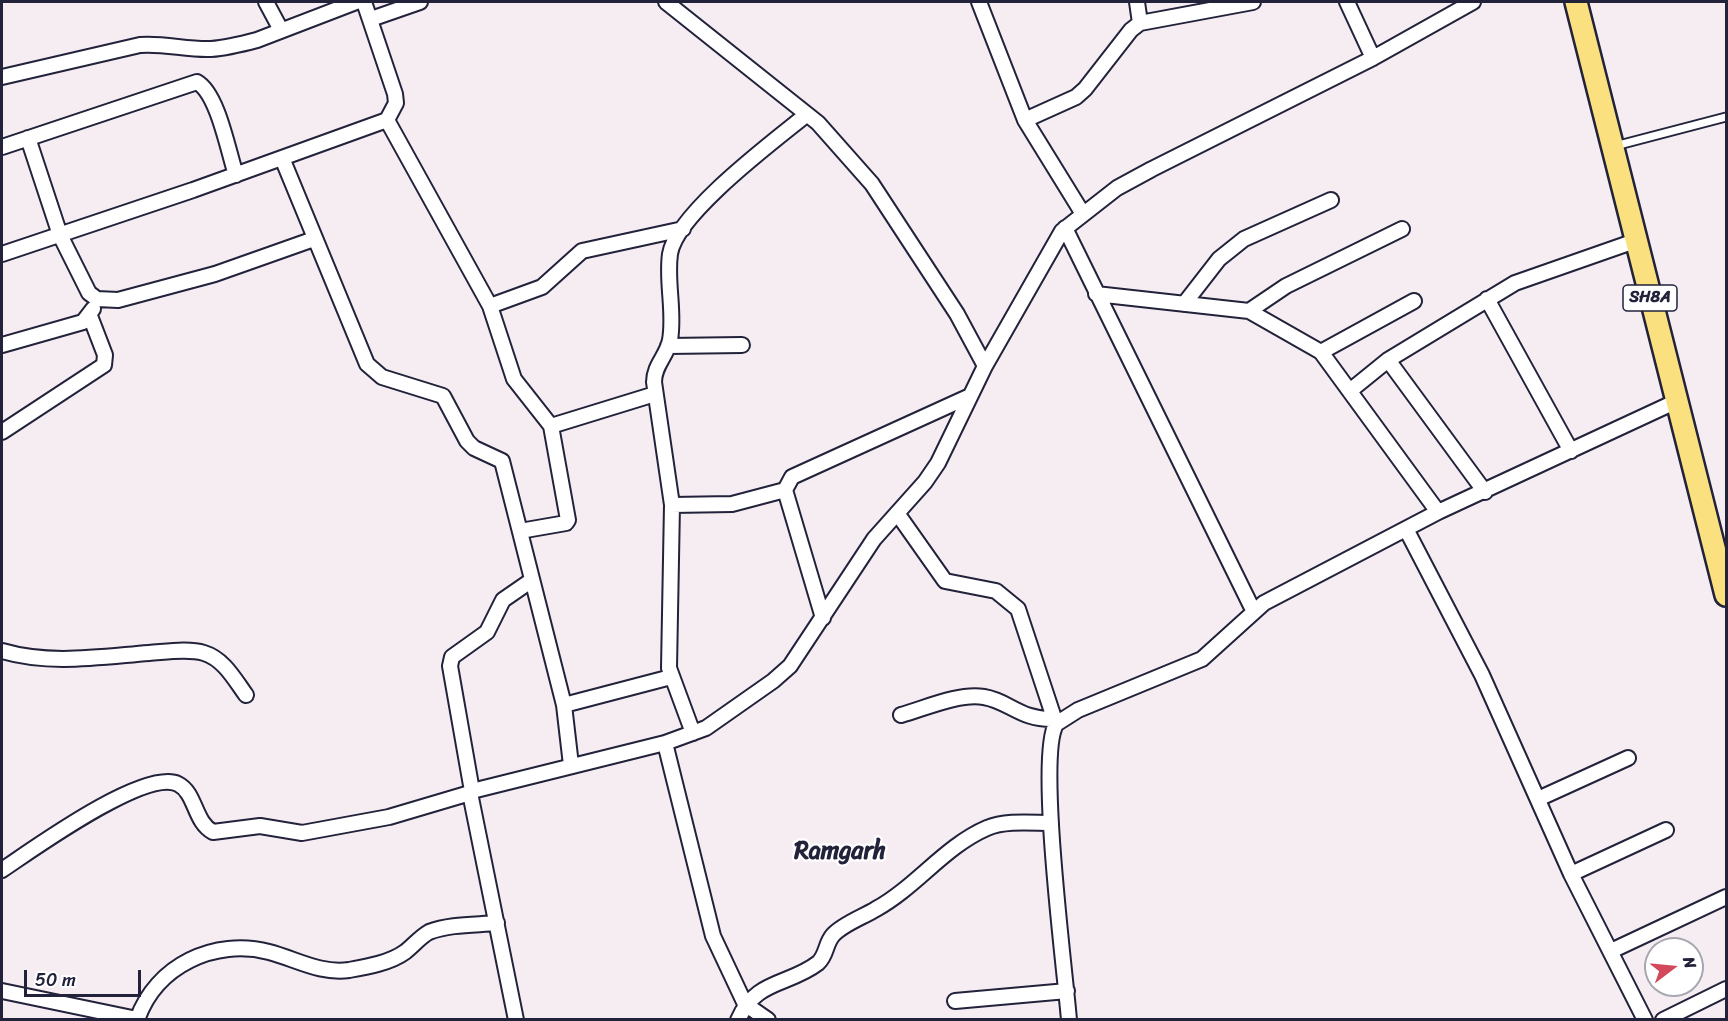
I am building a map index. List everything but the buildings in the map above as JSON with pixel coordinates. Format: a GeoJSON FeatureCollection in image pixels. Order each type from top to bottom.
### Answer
{"type":"FeatureCollection","features":[{"type":"Feature","properties":{"kind":"main road","name":"SH8A"},"geometry":{"type":"LineString","coordinates":[[1576,2],[1726,595]]}},
{"type":"Feature","properties":{"kind":"street"},"geometry":{"type":"LineString","coordinates":[[266,2],[281,30]]}},
{"type":"Feature","properties":{"kind":"street"},"geometry":{"type":"LineString","coordinates":[[2,77],[140,45],[159,44],[210,49],[257,40],[357,2]]}},
{"type":"Feature","properties":{"kind":"street"},"geometry":{"type":"LineString","coordinates":[[2,254],[236,175],[387,120],[396,102],[395,94],[364,2]]}},
{"type":"Feature","properties":{"kind":"street"},"geometry":{"type":"LineString","coordinates":[[371,19],[420,2]]}},
{"type":"Feature","properties":{"kind":"street"},"geometry":{"type":"LineString","coordinates":[[666,2],[818,123],[872,184],[988,362]]}},
{"type":"Feature","properties":{"kind":"street"},"geometry":{"type":"LineString","coordinates":[[979,2],[1025,120],[1083,214]]}},
{"type":"Feature","properties":{"kind":"street"},"geometry":{"type":"LineString","coordinates":[[1137,2],[1140,23]]}},
{"type":"Feature","properties":{"kind":"street"},"geometry":{"type":"LineString","coordinates":[[1025,120],[1076,97],[1085,89],[1131,30],[1140,23],[1253,2]]}},
{"type":"Feature","properties":{"kind":"street"},"geometry":{"type":"LineString","coordinates":[[1347,2],[1373,58]]}},
{"type":"Feature","properties":{"kind":"street"},"geometry":{"type":"LineString","coordinates":[[2,870],[106,802],[160,783],[177,783],[184,788],[202,822],[213,832],[260,826],[302,833],[389,817],[571,765],[665,743],[706,728],[773,681],[801,652],[874,539],[925,482],[938,463],[988,362],[1064,230],[1117,189],[1152,169],[1373,58],[1473,2]]}},
{"type":"Feature","properties":{"kind":"street"},"geometry":{"type":"LineString","coordinates":[[2,147],[196,82],[205,87],[212,99],[236,175]]}},
{"type":"Feature","properties":{"kind":"street"},"geometry":{"type":"LineString","coordinates":[[693,733],[671,677],[669,659],[672,505],[655,394],[654,373],[669,346],[670,254],[683,230],[727,180],[806,115]]}},
{"type":"Feature","properties":{"kind":"street"},"geometry":{"type":"LineString","coordinates":[[387,120],[490,306],[514,379],[551,426],[568,520],[566,523],[520,531]]}},
{"type":"Feature","properties":{"kind":"street"},"geometry":{"type":"LineString","coordinates":[[28,138],[60,235],[89,293],[96,299],[111,302],[184,283],[314,239]]}},
{"type":"Feature","properties":{"kind":"street"},"geometry":{"type":"LineString","coordinates":[[282,158],[367,363],[382,377],[443,396],[467,441],[474,448],[502,461],[564,705],[571,765]]}},
{"type":"Feature","properties":{"kind":"street"},"geometry":{"type":"LineString","coordinates":[[1184,304],[1232,248],[1244,240],[1331,200]]}},
{"type":"Feature","properties":{"kind":"street"},"geometry":{"type":"LineString","coordinates":[[1249,311],[1286,286],[1402,229]]}},
{"type":"Feature","properties":{"kind":"street"},"geometry":{"type":"LineString","coordinates":[[490,306],[542,287],[582,251],[683,230]]}},
{"type":"Feature","properties":{"kind":"street"},"geometry":{"type":"LineString","coordinates":[[1064,230],[1253,610]]}},
{"type":"Feature","properties":{"kind":"street"},"geometry":{"type":"LineString","coordinates":[[1351,390],[1388,360],[1515,283],[1635,241]]}},
{"type":"Feature","properties":{"kind":"street"},"geometry":{"type":"LineString","coordinates":[[1096,294],[1249,311],[1321,352],[1438,512]]}},
{"type":"Feature","properties":{"kind":"street"},"geometry":{"type":"LineString","coordinates":[[2,345],[76,325],[90,316],[96,299]]}},
{"type":"Feature","properties":{"kind":"street"},"geometry":{"type":"LineString","coordinates":[[1487,299],[1571,451]]}},
{"type":"Feature","properties":{"kind":"street"},"geometry":{"type":"LineString","coordinates":[[1321,352],[1414,301]]}},
{"type":"Feature","properties":{"kind":"street"},"geometry":{"type":"LineString","coordinates":[[2,432],[104,365],[105,356],[90,316]]}},
{"type":"Feature","properties":{"kind":"street"},"geometry":{"type":"LineString","coordinates":[[669,346],[742,345]]}},
{"type":"Feature","properties":{"kind":"street"},"geometry":{"type":"LineString","coordinates":[[1388,360],[1485,492]]}},
{"type":"Feature","properties":{"kind":"street"},"geometry":{"type":"LineString","coordinates":[[551,426],[655,394]]}},
{"type":"Feature","properties":{"kind":"street"},"geometry":{"type":"LineString","coordinates":[[823,618],[785,490],[792,477],[970,396]]}},
{"type":"Feature","properties":{"kind":"street"},"geometry":{"type":"LineString","coordinates":[[901,714],[970,697],[986,697],[1022,714],[1055,722],[1078,710],[1202,659],[1253,610],[1264,603],[1438,512],[1677,401]]}},
{"type":"Feature","properties":{"kind":"street"},"geometry":{"type":"LineString","coordinates":[[672,505],[732,504],[785,490]]}},
{"type":"Feature","properties":{"kind":"street"},"geometry":{"type":"LineString","coordinates":[[897,513],[945,581],[996,591],[1008,598],[1017,609],[1055,722],[1050,744],[1051,823],[1069,1020]]}},
{"type":"Feature","properties":{"kind":"street"},"geometry":{"type":"LineString","coordinates":[[1406,530],[1482,675],[1570,874],[1645,1020]]}},
{"type":"Feature","properties":{"kind":"street"},"geometry":{"type":"LineString","coordinates":[[516,1020],[471,792],[450,666],[452,657],[487,632],[502,600],[532,580]]}},
{"type":"Feature","properties":{"kind":"street"},"geometry":{"type":"LineString","coordinates":[[2,651],[26,658],[55,660],[178,651],[204,653],[225,666],[246,695]]}},
{"type":"Feature","properties":{"kind":"street"},"geometry":{"type":"LineString","coordinates":[[564,705],[671,677]]}},
{"type":"Feature","properties":{"kind":"street"},"geometry":{"type":"LineString","coordinates":[[665,743],[710,926],[745,1004],[768,1020]]}},
{"type":"Feature","properties":{"kind":"street"},"geometry":{"type":"LineString","coordinates":[[1538,799],[1628,758]]}},
{"type":"Feature","properties":{"kind":"street"},"geometry":{"type":"LineString","coordinates":[[738,1020],[745,1004],[771,984],[816,964],[825,955],[833,935],[887,903],[961,844],[988,828],[1001,824],[1051,823]]}},
{"type":"Feature","properties":{"kind":"street"},"geometry":{"type":"LineString","coordinates":[[1570,874],[1666,830]]}},
{"type":"Feature","properties":{"kind":"street"},"geometry":{"type":"LineString","coordinates":[[1611,951],[1726,897]]}},
{"type":"Feature","properties":{"kind":"street"},"geometry":{"type":"LineString","coordinates":[[2,991],[137,1019],[144,1004],[174,967],[226,949],[269,952],[330,971],[349,970],[396,957],[425,934],[442,928],[497,923]]}},
{"type":"Feature","properties":{"kind":"street"},"geometry":{"type":"LineString","coordinates":[[1663,1020],[1726,989]]}},
{"type":"Feature","properties":{"kind":"street"},"geometry":{"type":"LineString","coordinates":[[956,1001],[1067,992]]}},
{"type":"Feature","properties":{"kind":"lane"},"geometry":{"type":"LineString","coordinates":[[1613,147],[1726,117]]}},
{"type":"Feature","properties":{"kind":"district","name":"Ramgarh"},"geometry":{"type":"Point","coordinates":[840,852]}}]}
